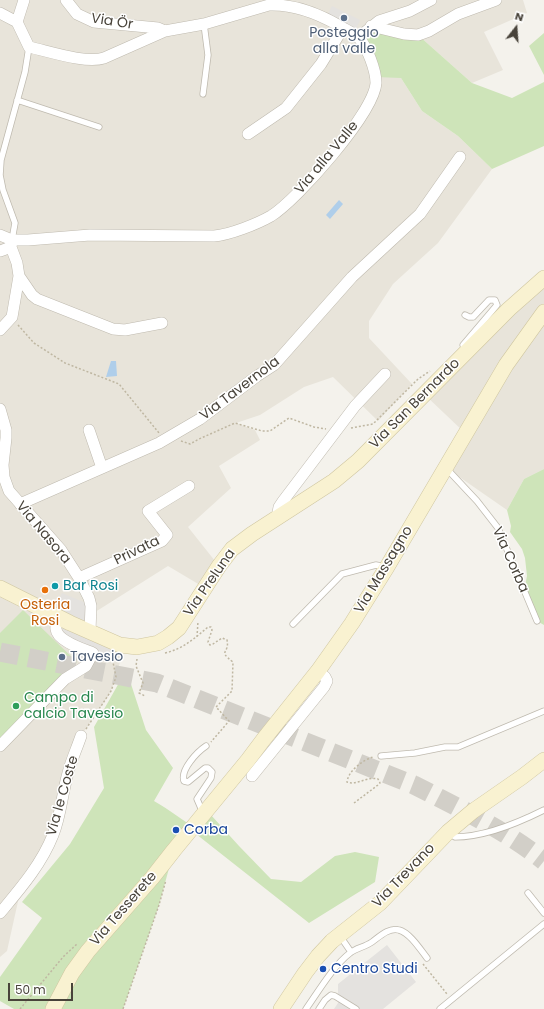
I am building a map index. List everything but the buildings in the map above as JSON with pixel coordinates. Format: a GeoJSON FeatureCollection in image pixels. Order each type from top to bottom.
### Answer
{"type":"FeatureCollection","features":[{"type":"Feature","properties":{"kind":"street"},"geometry":{"type":"LineString","coordinates":[[16,22],[24,0]]}},
{"type":"Feature","properties":{"kind":"street","name":"Via Ör"},"geometry":{"type":"LineString","coordinates":[[66,0],[77,14],[94,22],[158,28],[165,31]]}},
{"type":"Feature","properties":{"kind":"street"},"geometry":{"type":"LineString","coordinates":[[0,13],[16,22],[28,47],[76,58],[96,60],[104,58],[165,31],[204,24],[261,7],[277,5],[312,12],[359,37],[371,26],[386,18],[410,11],[431,0]]}},
{"type":"Feature","properties":{"kind":"street"},"geometry":{"type":"LineString","coordinates":[[371,26],[404,34],[418,34],[429,31],[458,14],[496,0]]}},
{"type":"Feature","properties":{"kind":"street"},"geometry":{"type":"LineString","coordinates":[[248,134],[286,108],[321,64],[343,28]]}},
{"type":"Feature","properties":{"kind":"street","name":"Via alla Valle"},"geometry":{"type":"LineString","coordinates":[[11,243],[28,240],[90,235],[219,236],[262,221],[271,216],[296,195],[328,159],[354,128],[371,101],[375,90],[376,78],[370,57],[359,37]]}},
{"type":"Feature","properties":{"kind":"street","name":"Via Tavernola"},"geometry":{"type":"LineString","coordinates":[[20,504],[159,443],[200,419],[274,365],[352,277],[420,214],[460,158]]}},
{"type":"Feature","properties":{"kind":"street"},"geometry":{"type":"LineString","coordinates":[[0,235],[11,243],[19,276],[12,317],[0,330]]}},
{"type":"Feature","properties":{"kind":"street"},"geometry":{"type":"LineString","coordinates":[[0,251],[11,243]]}},
{"type":"Feature","properties":{"kind":"street"},"geometry":{"type":"LineString","coordinates":[[19,276],[32,295],[37,299],[113,329],[125,330],[162,323]]}},
{"type":"Feature","properties":{"kind":"street","name":"Via San Bernardo"},"geometry":{"type":"LineString","coordinates":[[277,518],[334,481],[358,461],[509,309],[544,278]]}},
{"type":"Feature","properties":{"kind":"street","name":"Via Massagno"},"geometry":{"type":"LineString","coordinates":[[203,813],[248,760],[318,671],[352,623],[387,567],[506,365],[544,312]]}},
{"type":"Feature","properties":{"kind":"street"},"geometry":{"type":"LineString","coordinates":[[277,518],[279,507],[283,501],[355,406],[385,374]]}},
{"type":"Feature","properties":{"kind":"street","name":"Via Nasora"},"geometry":{"type":"LineString","coordinates":[[0,409],[6,430],[3,465],[4,477],[9,491],[61,550],[79,578],[89,598],[91,606],[90,631]]}},
{"type":"Feature","properties":{"kind":"street"},"geometry":{"type":"LineString","coordinates":[[89,430],[102,468]]}},
{"type":"Feature","properties":{"kind":"street","name":"Privata"},"geometry":{"type":"LineString","coordinates":[[79,578],[162,541],[167,535],[148,511],[189,486]]}},
{"type":"Feature","properties":{"kind":"street","name":"Via Preluna"},"geometry":{"type":"LineString","coordinates":[[0,588],[111,641],[131,647],[158,643],[175,632],[232,549],[241,541],[277,518]]}},
{"type":"Feature","properties":{"kind":"street"},"geometry":{"type":"LineString","coordinates":[[0,746],[65,679],[86,666],[93,653],[65,641],[58,635],[55,628],[59,617]]}},
{"type":"Feature","properties":{"kind":"street"},"geometry":{"type":"LineString","coordinates":[[252,776],[324,687],[327,679],[318,671]]}},
{"type":"Feature","properties":{"kind":"street","name":"Via le Coste"},"geometry":{"type":"LineString","coordinates":[[0,913],[32,874],[40,862],[52,837],[61,808],[68,775],[81,736]]}},
{"type":"Feature","properties":{"kind":"street","name":"Via Trevano"},"geometry":{"type":"LineString","coordinates":[[281,1009],[318,956],[339,935],[380,903],[448,832],[544,760]]}},
{"type":"Feature","properties":{"kind":"street","name":"Via Tesserete"},"geometry":{"type":"LineString","coordinates":[[53,1009],[72,973],[84,956],[152,878],[203,813]]}},
{"type":"Feature","properties":{"kind":"lane"},"geometry":{"type":"LineString","coordinates":[[203,94],[208,55],[204,24]]}},
{"type":"Feature","properties":{"kind":"lane"},"geometry":{"type":"LineString","coordinates":[[11,243],[15,224],[3,190],[0,175],[1,160],[25,72],[28,47]]}},
{"type":"Feature","properties":{"kind":"lane"},"geometry":{"type":"LineString","coordinates":[[17,100],[99,127]]}},
{"type":"Feature","properties":{"kind":"lane"},"geometry":{"type":"LineString","coordinates":[[465,315],[473,317],[489,300],[495,300],[497,305],[463,345],[466,352]]}},
{"type":"Feature","properties":{"kind":"lane","name":"Via Corba"},"geometry":{"type":"LineString","coordinates":[[445,467],[477,501],[498,528],[537,621]]}},
{"type":"Feature","properties":{"kind":"lane"},"geometry":{"type":"LineString","coordinates":[[292,624],[342,574],[376,565],[387,567]]}},
{"type":"Feature","properties":{"kind":"lane"},"geometry":{"type":"LineString","coordinates":[[381,756],[415,753],[445,747],[458,747],[544,711]]}},
{"type":"Feature","properties":{"kind":"lane"},"geometry":{"type":"LineString","coordinates":[[203,813],[198,799],[211,778],[212,772],[208,768],[203,769],[188,782],[184,781],[183,776],[194,756],[206,746]]}},
{"type":"Feature","properties":{"kind":"lane"},"geometry":{"type":"LineString","coordinates":[[448,832],[455,838],[483,833],[504,828],[544,810]]}},
{"type":"Feature","properties":{"kind":"lane"},"geometry":{"type":"LineString","coordinates":[[528,893],[544,913]]}},
{"type":"Feature","properties":{"kind":"lane"},"geometry":{"type":"LineString","coordinates":[[440,1009],[544,924]]}},
{"type":"Feature","properties":{"kind":"lane"},"geometry":{"type":"LineString","coordinates":[[306,1009],[336,969],[351,952],[369,944],[388,931],[397,929],[407,935],[427,958]]}},
{"type":"Feature","properties":{"kind":"lane"},"geometry":{"type":"LineString","coordinates":[[339,935],[351,952]]}},
{"type":"Feature","properties":{"kind":"lane"},"geometry":{"type":"LineString","coordinates":[[319,1009],[325,1000],[331,995],[356,1009]]}},
{"type":"Feature","properties":{"kind":"path"},"geometry":{"type":"LineString","coordinates":[[159,654],[171,652],[179,648],[197,637],[208,627],[211,627],[212,629],[208,642],[210,645],[222,638],[227,640],[225,655],[226,658],[233,662],[232,691],[216,707],[229,721],[214,740],[206,746]]}},
{"type":"Feature","properties":{"kind":"path"},"geometry":{"type":"LineString","coordinates":[[131,647],[133,655],[137,656],[136,666],[143,682],[139,692],[145,696]]}},
{"type":"Feature","properties":{"kind":"path"},"geometry":{"type":"LineString","coordinates":[[81,736],[111,691],[116,673],[113,662],[124,656],[131,647]]}},
{"type":"Feature","properties":{"kind":"path"},"geometry":{"type":"LineString","coordinates":[[354,803],[378,786],[380,781],[370,777],[349,784],[347,780],[349,775],[356,767],[368,759],[381,756]]}},
{"type":"Feature","properties":{"kind":"path"},"geometry":{"type":"LineString","coordinates":[[123,1009],[159,904]]}},
{"type":"Feature","properties":{"kind":"path"},"geometry":{"type":"LineString","coordinates":[[422,962],[452,1000]]}},
{"type":"Feature","properties":{"kind":"shaded area"},"geometry":{"type":"Polygon","coordinates":[[[0,0],[523,0],[527,13],[484,32],[503,70],[472,83],[418,35],[401,78],[422,111],[458,136],[492,169],[438,243],[393,284],[369,321],[369,338],[412,384],[378,421],[333,377],[304,387],[260,415],[236,423],[255,430],[260,440],[219,466],[231,488],[188,527],[219,566],[205,588],[168,566],[92,614],[90,631],[124,646],[116,677],[109,695],[81,736],[61,808],[21,888],[7,951],[0,957],[0,0]]]}},
{"type":"Feature","properties":{"kind":"shaded area","name":"Posteggio alla valle"},"geometry":{"type":"Polygon","coordinates":[[[332,6],[360,20],[356,29],[327,16],[332,6]]]}},
{"type":"Feature","properties":{"kind":"shaded area"},"geometry":{"type":"Polygon","coordinates":[[[544,278],[544,469],[524,479],[507,510],[445,467],[465,433],[424,394],[544,278]]]}},
{"type":"Feature","properties":{"kind":"shaded area"},"geometry":{"type":"Polygon","coordinates":[[[62,593],[88,604],[85,620],[82,621],[56,608],[62,593]]]}},
{"type":"Feature","properties":{"kind":"shaded area"},"geometry":{"type":"Polygon","coordinates":[[[63,627],[117,652],[114,658],[101,662],[98,667],[71,654],[73,649],[60,633],[63,627]]]}},
{"type":"Feature","properties":{"kind":"shaded area"},"geometry":{"type":"Polygon","coordinates":[[[387,945],[416,982],[383,1009],[334,1009],[338,1003],[338,984],[387,945]]]}},
{"type":"Feature","properties":{"kind":"green space"},"geometry":{"type":"Polygon","coordinates":[[[371,26],[418,35],[472,83],[512,98],[544,82],[544,146],[492,169],[458,136],[422,111],[401,78],[376,77],[359,37],[371,26]]]}},
{"type":"Feature","properties":{"kind":"green space"},"geometry":{"type":"Polygon","coordinates":[[[544,33],[544,75],[529,46],[544,33]]]}},
{"type":"Feature","properties":{"kind":"green space"},"geometry":{"type":"Polygon","coordinates":[[[544,469],[544,625],[537,621],[524,591],[527,576],[525,558],[522,549],[510,532],[511,526],[507,510],[524,479],[544,469]]]}},
{"type":"Feature","properties":{"kind":"green space","name":"Campo di calcio Tavesio"},"geometry":{"type":"Polygon","coordinates":[[[23,610],[77,662],[63,674],[0,739],[0,633],[23,610]]]}},
{"type":"Feature","properties":{"kind":"green space"},"geometry":{"type":"Polygon","coordinates":[[[120,681],[131,684],[146,730],[173,768],[154,801],[199,830],[211,815],[271,879],[301,882],[335,856],[355,852],[379,857],[375,882],[309,923],[196,834],[174,850],[159,905],[123,1009],[14,1009],[0,1001],[0,977],[42,918],[22,902],[70,844],[104,788],[94,727],[120,681]]]}},
{"type":"Feature","properties":{"kind":"water"},"geometry":{"type":"Polygon","coordinates":[[[339,200],[343,204],[330,219],[326,215],[339,200]]]}},
{"type":"Feature","properties":{"kind":"water"},"geometry":{"type":"Polygon","coordinates":[[[111,361],[116,361],[117,376],[106,377],[111,361]]]}},
{"type":"Feature","properties":{"kind":"tunnel"},"geometry":{"type":"LineString","coordinates":[[0,652],[157,683],[414,785],[498,830],[530,850],[544,861]]}},
{"type":"Feature","properties":{"kind":"place","name":"Posteggio alla valle"},"geometry":{"type":"Point","coordinates":[344,18]}},
{"type":"Feature","properties":{"kind":"place","name":"Bar Rosi"},"geometry":{"type":"Point","coordinates":[55,586]}},
{"type":"Feature","properties":{"kind":"place","name":"Osteria Rosi"},"geometry":{"type":"Point","coordinates":[45,590]}},
{"type":"Feature","properties":{"kind":"place","name":"Tavesio"},"geometry":{"type":"Point","coordinates":[62,657]}},
{"type":"Feature","properties":{"kind":"place","name":"Campo di calcio Tavesio"},"geometry":{"type":"Point","coordinates":[16,706]}},
{"type":"Feature","properties":{"kind":"place","name":"Corba"},"geometry":{"type":"Point","coordinates":[176,830]}},
{"type":"Feature","properties":{"kind":"place","name":"Centro Studi"},"geometry":{"type":"Point","coordinates":[323,969]}}]}
